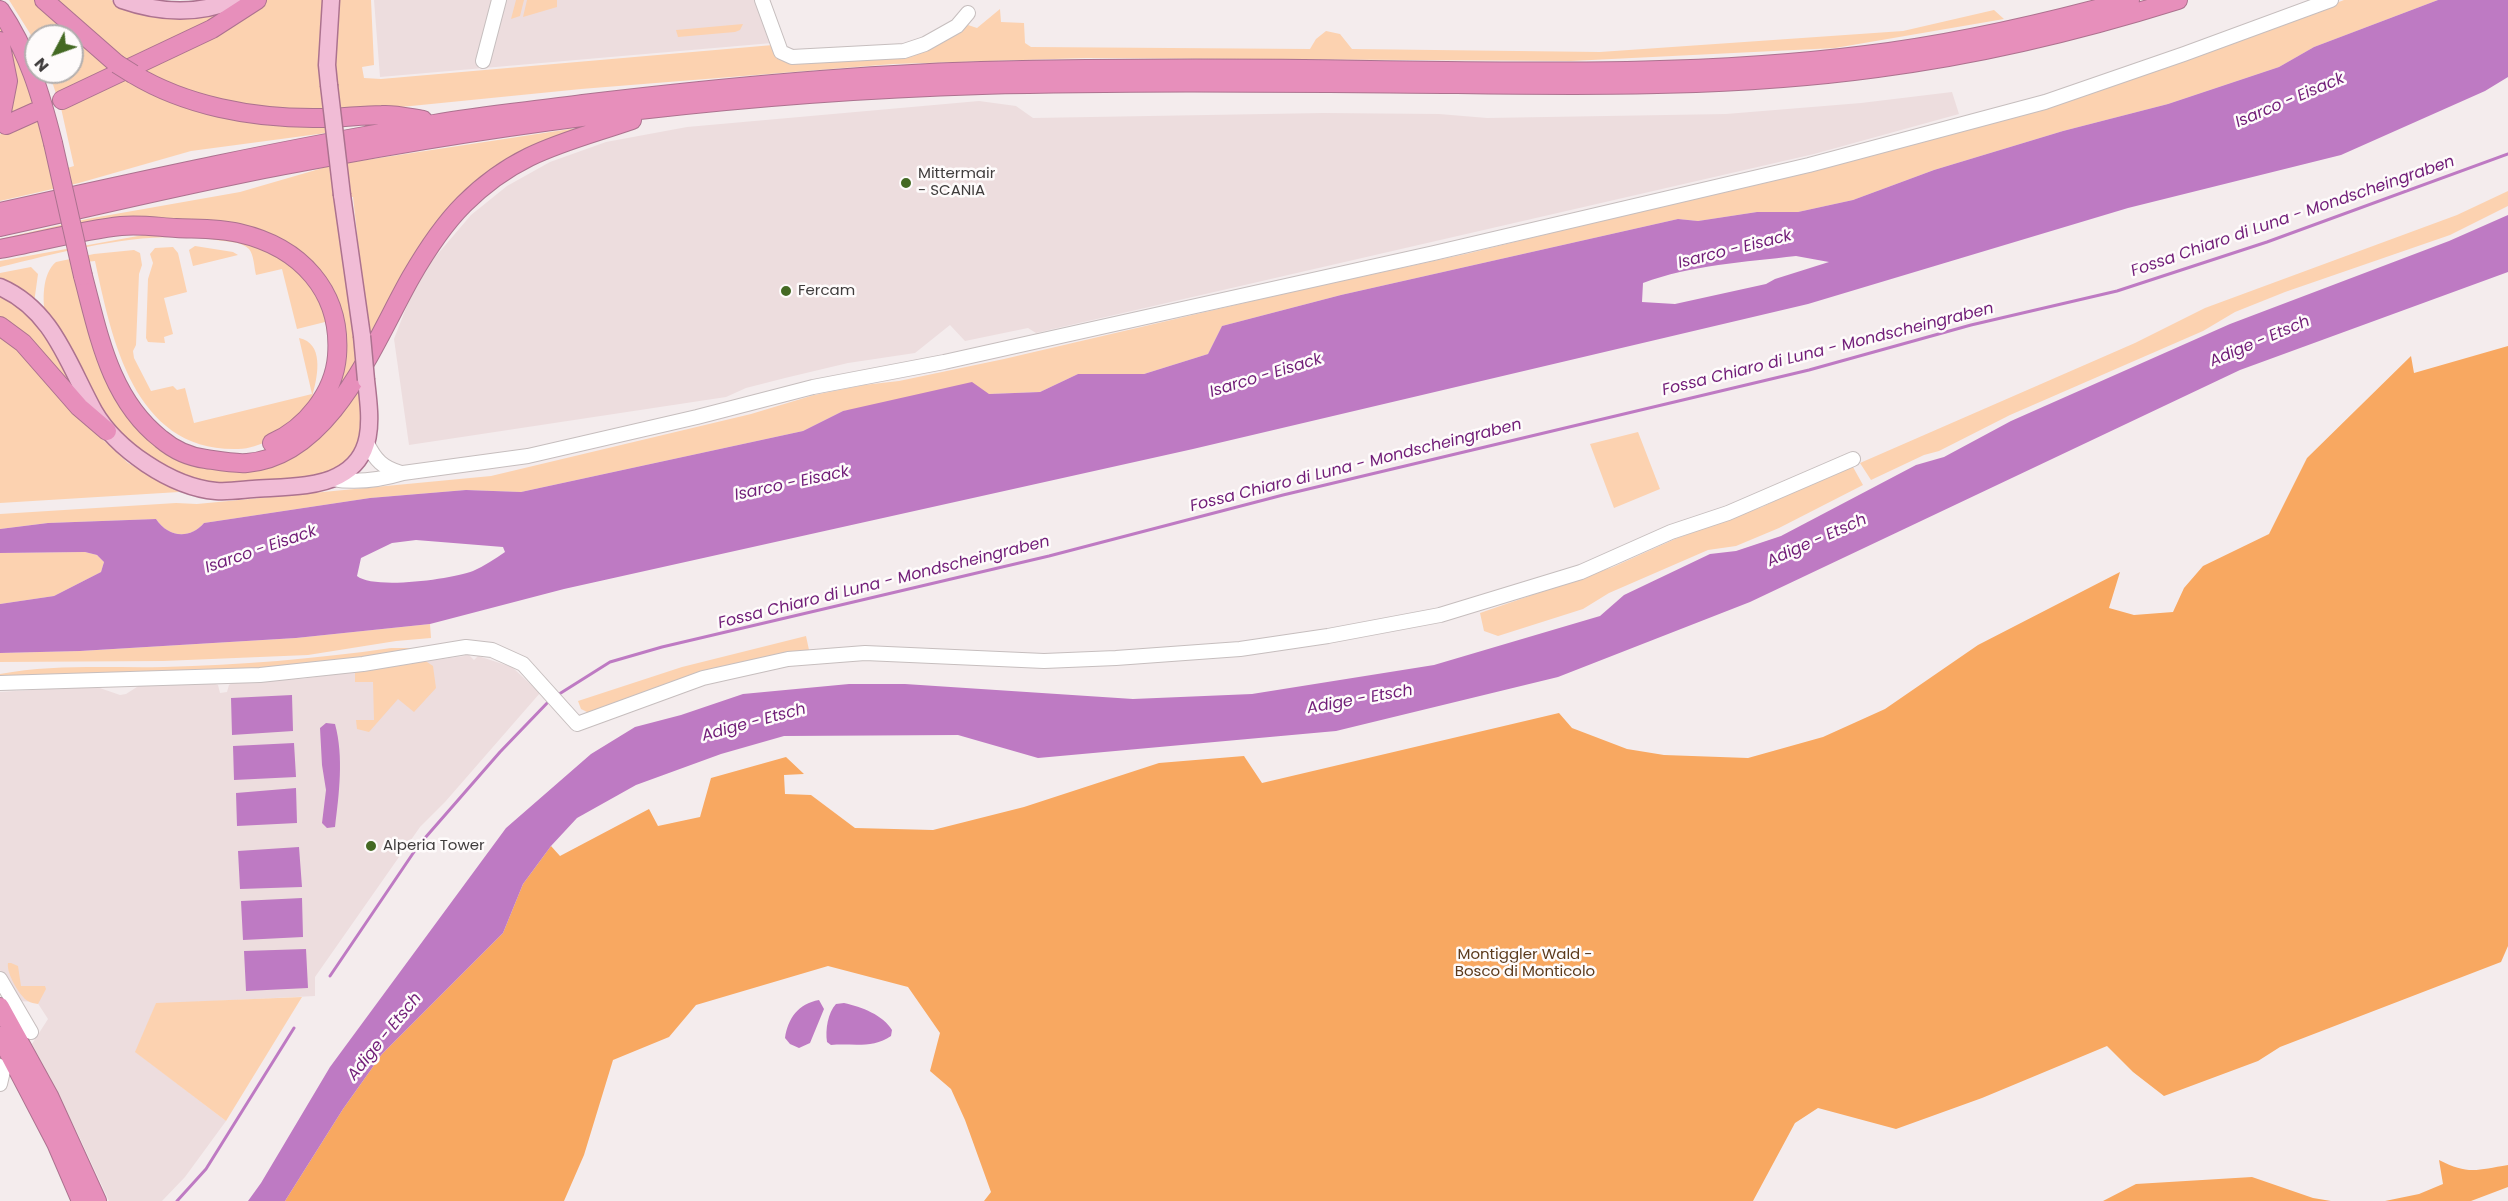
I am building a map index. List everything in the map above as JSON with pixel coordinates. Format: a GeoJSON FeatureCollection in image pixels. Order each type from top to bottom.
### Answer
{"type":"FeatureCollection","features":[{"type":"Feature","properties":{"kind":"highway"},"geometry":{"type":"LineString","coordinates":[[6,0],[24,28]]}},
{"type":"Feature","properties":{"kind":"highway"},"geometry":{"type":"LineString","coordinates":[[44,0],[125,69],[192,100],[263,116],[314,118],[384,114],[438,123]]}},
{"type":"Feature","properties":{"kind":"highway"},"geometry":{"type":"LineString","coordinates":[[62,100],[212,29],[257,0]]}},
{"type":"Feature","properties":{"kind":"highway"},"geometry":{"type":"LineString","coordinates":[[0,212],[188,171],[438,123],[741,86],[963,72],[1081,69],[1567,72],[1714,69],[1848,57],[1926,46],[1996,33],[2130,0]]}},
{"type":"Feature","properties":{"kind":"highway"},"geometry":{"type":"LineString","coordinates":[[0,227],[319,158],[444,137],[671,107],[841,93],[1010,85],[1714,83],[1861,70],[2000,48],[2071,31],[2178,0]]}},
{"type":"Feature","properties":{"kind":"highway"},"geometry":{"type":"LineString","coordinates":[[0,10],[15,33],[29,62],[58,142]]}},
{"type":"Feature","properties":{"kind":"highway"},"geometry":{"type":"LineString","coordinates":[[0,41],[8,81],[3,124],[35,112]]}},
{"type":"Feature","properties":{"kind":"highway"},"geometry":{"type":"LineString","coordinates":[[46,84],[110,370],[121,395],[151,432],[171,447],[196,458],[247,463],[273,457],[300,441],[326,419],[353,386],[430,245],[475,194],[503,171],[534,153],[563,141],[671,107]]}},
{"type":"Feature","properties":{"kind":"highway"},"geometry":{"type":"LineString","coordinates":[[0,249],[122,226],[214,229],[240,233],[264,242],[295,257],[325,290],[337,332],[337,358],[333,378],[323,398],[307,418],[285,438],[268,445],[237,452],[219,452],[186,442],[169,433],[153,419],[125,379],[88,275]]}},
{"type":"Feature","properties":{"kind":"highway"},"geometry":{"type":"LineString","coordinates":[[0,326],[24,343],[79,407],[108,431]]}},
{"type":"Feature","properties":{"kind":"highway"},"geometry":{"type":"LineString","coordinates":[[0,1007],[49,1096],[97,1201]]}},
{"type":"Feature","properties":{"kind":"highway"},"geometry":{"type":"LineString","coordinates":[[0,1036],[56,1143],[81,1201]]}},
{"type":"Feature","properties":{"kind":"main road"},"geometry":{"type":"LineString","coordinates":[[122,0],[148,8],[184,11],[213,7],[234,0]]}},
{"type":"Feature","properties":{"kind":"main road"},"geometry":{"type":"LineString","coordinates":[[0,287],[12,292],[33,307],[44,319],[72,365],[94,411],[108,431],[133,454],[160,472],[215,491],[286,486],[332,479],[347,472],[368,443],[370,423],[362,336],[342,195],[327,64],[331,0]]}},
{"type":"Feature","properties":{"kind":"street"},"geometry":{"type":"LineString","coordinates":[[483,61],[500,0]]}},
{"type":"Feature","properties":{"kind":"street"},"geometry":{"type":"LineString","coordinates":[[762,0],[781,52],[792,57],[904,51],[925,44],[949,30],[968,13]]}},
{"type":"Feature","properties":{"kind":"street"},"geometry":{"type":"LineString","coordinates":[[332,479],[350,482],[386,478],[403,473],[528,456],[697,417],[813,387],[944,362],[1434,253],[1809,165],[2045,102],[2331,0]]}},
{"type":"Feature","properties":{"kind":"street"},"geometry":{"type":"LineString","coordinates":[[368,443],[379,464],[388,470],[403,473]]}},
{"type":"Feature","properties":{"kind":"street"},"geometry":{"type":"LineString","coordinates":[[0,683],[260,675],[363,664],[466,647],[492,650],[523,664],[577,724],[703,678],[788,659],[865,652],[1044,661],[1240,649],[1328,636],[1440,615],[1581,572],[1671,532],[1728,513],[1853,459]]}},
{"type":"Feature","properties":{"kind":"street"},"geometry":{"type":"LineString","coordinates":[[0,979],[31,1032]]}},
{"type":"Feature","properties":{"kind":"street"},"geometry":{"type":"LineString","coordinates":[[0,1066],[3,1071],[0,1084]]}},
{"type":"Feature","properties":{"kind":"shaded area"},"geometry":{"type":"Polygon","coordinates":[[[9,0],[36,0],[62,24],[24,24],[9,0]]]}},
{"type":"Feature","properties":{"kind":"shaded area"},"geometry":{"type":"Polygon","coordinates":[[[51,0],[111,0],[131,8],[223,9],[226,14],[127,63],[84,27],[84,24],[80,24],[51,0]]]}},
{"type":"Feature","properties":{"kind":"shaded area"},"geometry":{"type":"Polygon","coordinates":[[[256,0],[371,0],[374,65],[362,67],[364,78],[381,79],[773,45],[779,55],[908,55],[965,24],[977,28],[1000,9],[1001,22],[1024,23],[1025,43],[1031,47],[1310,49],[1316,39],[1326,31],[1340,34],[1352,49],[1600,52],[1903,31],[1994,10],[2004,19],[1835,48],[1571,61],[1086,58],[893,64],[581,89],[341,113],[212,102],[138,70],[256,0]]]}},
{"type":"Feature","properties":{"kind":"shaded area"},"geometry":{"type":"Polygon","coordinates":[[[374,0],[757,0],[772,43],[380,77],[374,0]]]}},
{"type":"Feature","properties":{"kind":"shaded area"},"geometry":{"type":"Polygon","coordinates":[[[516,0],[524,0],[520,16],[511,19],[516,0]]]}},
{"type":"Feature","properties":{"kind":"shaded area"},"geometry":{"type":"Polygon","coordinates":[[[527,0],[557,0],[557,7],[523,17],[527,0]]]}},
{"type":"Feature","properties":{"kind":"shaded area"},"geometry":{"type":"Polygon","coordinates":[[[2344,0],[2438,0],[2314,47],[2279,67],[2168,104],[2063,131],[1934,170],[1853,200],[1798,212],[1757,212],[1698,221],[1678,219],[1341,295],[1222,326],[1208,354],[1144,374],[1078,374],[1040,392],[989,394],[843,411],[803,431],[521,492],[466,490],[370,498],[204,523],[185,534],[166,530],[156,519],[48,523],[0,529],[0,514],[176,503],[197,504],[491,476],[751,414],[814,395],[899,381],[1004,359],[1470,253],[1871,154],[2246,38],[2344,0]]]}},
{"type":"Feature","properties":{"kind":"shaded area"},"geometry":{"type":"Polygon","coordinates":[[[0,23],[10,38],[24,72],[24,84],[29,84],[38,105],[5,120],[7,52],[0,32],[0,23]]]}},
{"type":"Feature","properties":{"kind":"shaded area"},"geometry":{"type":"Polygon","coordinates":[[[743,24],[740,30],[735,32],[678,37],[676,30],[743,24]]]}},
{"type":"Feature","properties":{"kind":"shaded area"},"geometry":{"type":"Polygon","coordinates":[[[84,44],[112,70],[84,84],[84,44]]]}},
{"type":"Feature","properties":{"kind":"shaded area"},"geometry":{"type":"Polygon","coordinates":[[[125,75],[178,100],[326,124],[326,133],[191,151],[79,183],[0,201],[0,135],[2,131],[41,114],[54,172],[74,166],[61,108],[125,75]]]}},
{"type":"Feature","properties":{"kind":"shaded area"},"geometry":{"type":"Polygon","coordinates":[[[53,84],[83,84],[57,97],[53,84]]]}},
{"type":"Feature","properties":{"kind":"shaded area"},"geometry":{"type":"Polygon","coordinates":[[[1952,92],[1959,114],[1814,154],[1036,333],[1028,328],[965,341],[950,325],[915,353],[848,363],[746,388],[726,397],[409,445],[394,339],[418,277],[471,215],[507,186],[550,162],[606,142],[687,127],[979,101],[1016,106],[1033,118],[1323,113],[1439,114],[1487,118],[1726,114],[1861,103],[1952,92]]]}},
{"type":"Feature","properties":{"kind":"shaded area"},"geometry":{"type":"Polygon","coordinates":[[[590,126],[471,190],[358,368],[302,429],[342,344],[294,252],[153,219],[0,244],[0,239],[87,219],[240,192],[333,165],[590,126]],[[338,197],[368,334],[353,197],[338,197]]]}},
{"type":"Feature","properties":{"kind":"shaded area"},"geometry":{"type":"Polygon","coordinates":[[[2508,191],[2508,206],[2450,235],[2285,292],[2235,312],[2203,331],[2010,415],[1939,451],[1924,455],[1871,480],[1860,463],[2135,343],[2205,308],[2457,215],[2508,191]]]}},
{"type":"Feature","properties":{"kind":"shaded area"},"geometry":{"type":"Polygon","coordinates":[[[149,234],[245,239],[284,257],[319,293],[329,336],[325,322],[297,329],[282,269],[256,275],[251,252],[243,245],[236,243],[195,238],[138,239],[82,248],[0,267],[0,261],[149,234]]]}},
{"type":"Feature","properties":{"kind":"shaded area"},"geometry":{"type":"Polygon","coordinates":[[[195,246],[233,252],[238,255],[193,266],[189,250],[195,246]]]}},
{"type":"Feature","properties":{"kind":"shaded area"},"geometry":{"type":"Polygon","coordinates":[[[173,247],[178,253],[187,292],[164,298],[173,334],[164,337],[165,343],[148,342],[146,338],[148,279],[153,263],[150,254],[155,248],[173,247]]]}},
{"type":"Feature","properties":{"kind":"shaded area"},"geometry":{"type":"Polygon","coordinates":[[[134,250],[140,253],[142,265],[139,274],[134,358],[151,391],[173,386],[177,390],[185,388],[194,423],[312,394],[299,338],[307,341],[316,353],[316,378],[311,402],[305,413],[262,444],[238,449],[203,445],[174,432],[152,412],[134,386],[120,356],[95,261],[76,263],[92,331],[161,446],[258,465],[360,378],[362,440],[344,462],[330,472],[314,476],[227,485],[190,478],[171,470],[128,443],[103,414],[46,318],[44,296],[48,273],[56,262],[94,254],[134,250]]]}},
{"type":"Feature","properties":{"kind":"shaded area"},"geometry":{"type":"Polygon","coordinates":[[[31,267],[38,274],[34,303],[0,283],[0,273],[31,267]]]}},
{"type":"Feature","properties":{"kind":"shaded area"},"geometry":{"type":"Polygon","coordinates":[[[0,294],[27,315],[46,337],[78,392],[0,323],[0,294]]]}},
{"type":"Feature","properties":{"kind":"shaded area"},"geometry":{"type":"Polygon","coordinates":[[[0,334],[8,339],[88,426],[128,463],[179,492],[0,503],[0,334]]]}},
{"type":"Feature","properties":{"kind":"shaded area"},"geometry":{"type":"Polygon","coordinates":[[[1638,432],[1660,489],[1614,508],[1590,444],[1638,432]]]}},
{"type":"Feature","properties":{"kind":"shaded area"},"geometry":{"type":"Polygon","coordinates":[[[1853,467],[1863,485],[1779,528],[1736,546],[1708,550],[1609,593],[1583,609],[1498,636],[1484,631],[1480,613],[1613,567],[1675,539],[1762,507],[1820,479],[1853,467]]]}},
{"type":"Feature","properties":{"kind":"shaded area"},"geometry":{"type":"Polygon","coordinates":[[[85,552],[97,555],[104,562],[101,572],[54,596],[0,604],[0,553],[85,552]]]}},
{"type":"Feature","properties":{"kind":"shaded area"},"geometry":{"type":"Polygon","coordinates":[[[430,624],[431,638],[396,641],[308,655],[163,661],[0,662],[0,653],[80,651],[296,638],[430,624]]]}},
{"type":"Feature","properties":{"kind":"shaded area"},"geometry":{"type":"Polygon","coordinates":[[[806,636],[809,650],[699,674],[589,713],[581,709],[578,701],[682,667],[806,636]]]}},
{"type":"Feature","properties":{"kind":"shaded area"},"geometry":{"type":"Polygon","coordinates":[[[391,648],[412,648],[369,658],[282,669],[0,678],[0,674],[41,669],[221,665],[391,648]]]}},
{"type":"Feature","properties":{"kind":"shaded area"},"geometry":{"type":"Polygon","coordinates":[[[467,653],[474,660],[478,656],[512,667],[540,693],[445,802],[420,827],[315,977],[315,996],[156,1004],[136,1052],[226,1121],[185,1177],[162,1201],[109,1201],[32,1044],[48,1019],[37,1002],[18,1001],[0,970],[0,692],[94,686],[120,695],[140,685],[213,683],[218,685],[220,693],[227,692],[229,685],[234,681],[301,679],[464,656],[467,653]]]}},
{"type":"Feature","properties":{"kind":"shaded area"},"geometry":{"type":"Polygon","coordinates":[[[424,660],[433,666],[436,688],[414,712],[398,699],[369,732],[357,729],[356,720],[374,720],[373,682],[355,682],[355,672],[424,660]]]}},
{"type":"Feature","properties":{"kind":"shaded area"},"geometry":{"type":"Polygon","coordinates":[[[8,963],[18,966],[21,986],[45,986],[46,989],[38,1004],[25,999],[18,990],[9,973],[8,963]]]}},
{"type":"Feature","properties":{"kind":"shaded area"},"geometry":{"type":"Polygon","coordinates":[[[302,997],[226,1121],[135,1052],[156,1003],[302,997]]]}},
{"type":"Feature","properties":{"kind":"green space","name":"Montiggler Wald - Bosco di Monticolo"},"geometry":{"type":"Polygon","coordinates":[[[2508,346],[2508,946],[2501,962],[2280,1047],[2258,1061],[2164,1096],[2133,1072],[2107,1046],[1982,1098],[1896,1129],[1818,1108],[1795,1123],[1753,1201],[984,1201],[991,1192],[965,1120],[951,1089],[930,1071],[940,1033],[908,987],[828,966],[696,1005],[669,1037],[613,1060],[584,1155],[564,1201],[285,1201],[343,1109],[382,1054],[503,933],[523,884],[551,846],[560,856],[649,809],[658,826],[700,817],[711,778],[786,757],[804,774],[784,775],[785,794],[811,795],[855,828],[933,830],[1024,807],[1159,763],[1244,756],[1262,783],[1559,713],[1572,728],[1627,749],[1664,755],[1748,758],[1823,737],[1885,709],[1978,645],[2120,572],[2109,608],[2134,615],[2173,612],[2184,588],[2203,566],[2269,534],[2307,458],[2411,356],[2414,373],[2508,346]]]}},
{"type":"Feature","properties":{"kind":"green space"},"geometry":{"type":"Polygon","coordinates":[[[2439,1160],[2458,1168],[2473,1170],[2508,1165],[2508,1187],[2471,1201],[2385,1201],[2419,1194],[2443,1184],[2439,1160]]]}},
{"type":"Feature","properties":{"kind":"green space"},"geometry":{"type":"Polygon","coordinates":[[[2252,1177],[2313,1198],[2331,1201],[2103,1201],[2136,1184],[2252,1177]]]}},
{"type":"Feature","properties":{"kind":"water","name":"Isarco - Eisack"},"geometry":{"type":"Polygon","coordinates":[[[2438,0],[2508,0],[2508,77],[2485,91],[2341,155],[2128,208],[1808,304],[1193,449],[564,589],[430,624],[296,638],[80,651],[0,653],[0,604],[54,596],[101,572],[104,562],[97,555],[85,552],[0,553],[0,529],[48,523],[156,519],[166,530],[185,534],[204,523],[370,498],[466,490],[521,492],[803,431],[843,411],[972,382],[989,394],[1040,392],[1078,374],[1144,374],[1208,354],[1222,326],[1341,295],[1678,219],[1698,221],[1757,212],[1798,212],[1853,200],[1934,170],[2063,131],[2168,104],[2279,67],[2314,47],[2438,0]],[[1796,256],[1718,265],[1661,277],[1643,283],[1642,302],[1675,304],[1766,284],[1829,262],[1796,256]],[[416,540],[392,543],[361,558],[357,576],[366,580],[396,583],[448,577],[473,571],[505,552],[503,547],[416,540]]]}},
{"type":"Feature","properties":{"kind":"water","name":"Adige - Etsch"},"geometry":{"type":"Polygon","coordinates":[[[2508,215],[2508,272],[2240,370],[1750,602],[1558,677],[1336,731],[1038,758],[958,735],[784,736],[721,754],[636,785],[577,818],[551,846],[523,884],[503,933],[382,1054],[343,1109],[285,1201],[248,1201],[330,1067],[506,828],[591,754],[635,727],[681,715],[743,694],[849,684],[905,684],[1133,699],[1252,694],[1434,665],[1600,616],[1624,595],[1710,554],[1736,551],[1781,536],[1916,465],[1944,457],[2011,421],[2230,324],[2449,241],[2508,215]]]}},
{"type":"Feature","properties":{"kind":"water"},"geometry":{"type":"Polygon","coordinates":[[[292,695],[293,731],[232,735],[231,698],[292,695]]]}},
{"type":"Feature","properties":{"kind":"water"},"geometry":{"type":"Polygon","coordinates":[[[326,723],[335,724],[340,762],[335,827],[327,828],[322,823],[326,790],[320,728],[326,723]]]}},
{"type":"Feature","properties":{"kind":"water"},"geometry":{"type":"Polygon","coordinates":[[[294,743],[296,777],[234,780],[233,746],[294,743]]]}},
{"type":"Feature","properties":{"kind":"water"},"geometry":{"type":"Polygon","coordinates":[[[296,788],[297,823],[237,826],[236,793],[296,788]]]}},
{"type":"Feature","properties":{"kind":"water"},"geometry":{"type":"Polygon","coordinates":[[[299,847],[302,887],[240,889],[238,851],[299,847]]]}},
{"type":"Feature","properties":{"kind":"water"},"geometry":{"type":"Polygon","coordinates":[[[302,898],[303,937],[243,940],[241,901],[302,898]]]}},
{"type":"Feature","properties":{"kind":"water"},"geometry":{"type":"Polygon","coordinates":[[[306,949],[308,988],[246,991],[244,951],[306,949]]]}},
{"type":"Feature","properties":{"kind":"water"},"geometry":{"type":"Polygon","coordinates":[[[819,1000],[824,1009],[810,1043],[799,1048],[790,1044],[785,1038],[795,1013],[805,1005],[819,1000]]]}},
{"type":"Feature","properties":{"kind":"water"},"geometry":{"type":"Polygon","coordinates":[[[844,1003],[865,1009],[878,1016],[892,1030],[891,1036],[877,1043],[831,1045],[827,1042],[826,1037],[829,1016],[836,1004],[844,1003]]]}},
{"type":"Feature","properties":{"kind":"waterway","name":"Fossa Chiaro di Luna - Mondscheingraben"},"geometry":{"type":"LineString","coordinates":[[556,696],[610,662],[662,647],[1049,556],[1283,495],[1809,370],[1971,325],[2117,291],[2267,242],[2508,154]]}},
{"type":"Feature","properties":{"kind":"waterway","name":"Fossa Chiaro di Luna - Mondscheingraben"},"geometry":{"type":"LineString","coordinates":[[330,976],[418,846],[500,752],[551,699]]}},
{"type":"Feature","properties":{"kind":"waterway","name":"Fossa Chiaro di Luna - Mondscheingraben"},"geometry":{"type":"LineString","coordinates":[[177,1201],[206,1169],[294,1028]]}},
{"type":"Feature","properties":{"kind":"place","name":"Mittermair - SCANIA"},"geometry":{"type":"Point","coordinates":[906,183]}},
{"type":"Feature","properties":{"kind":"place","name":"Fercam"},"geometry":{"type":"Point","coordinates":[786,291]}},
{"type":"Feature","properties":{"kind":"place","name":"Alperia Tower"},"geometry":{"type":"Point","coordinates":[371,846]}}]}
